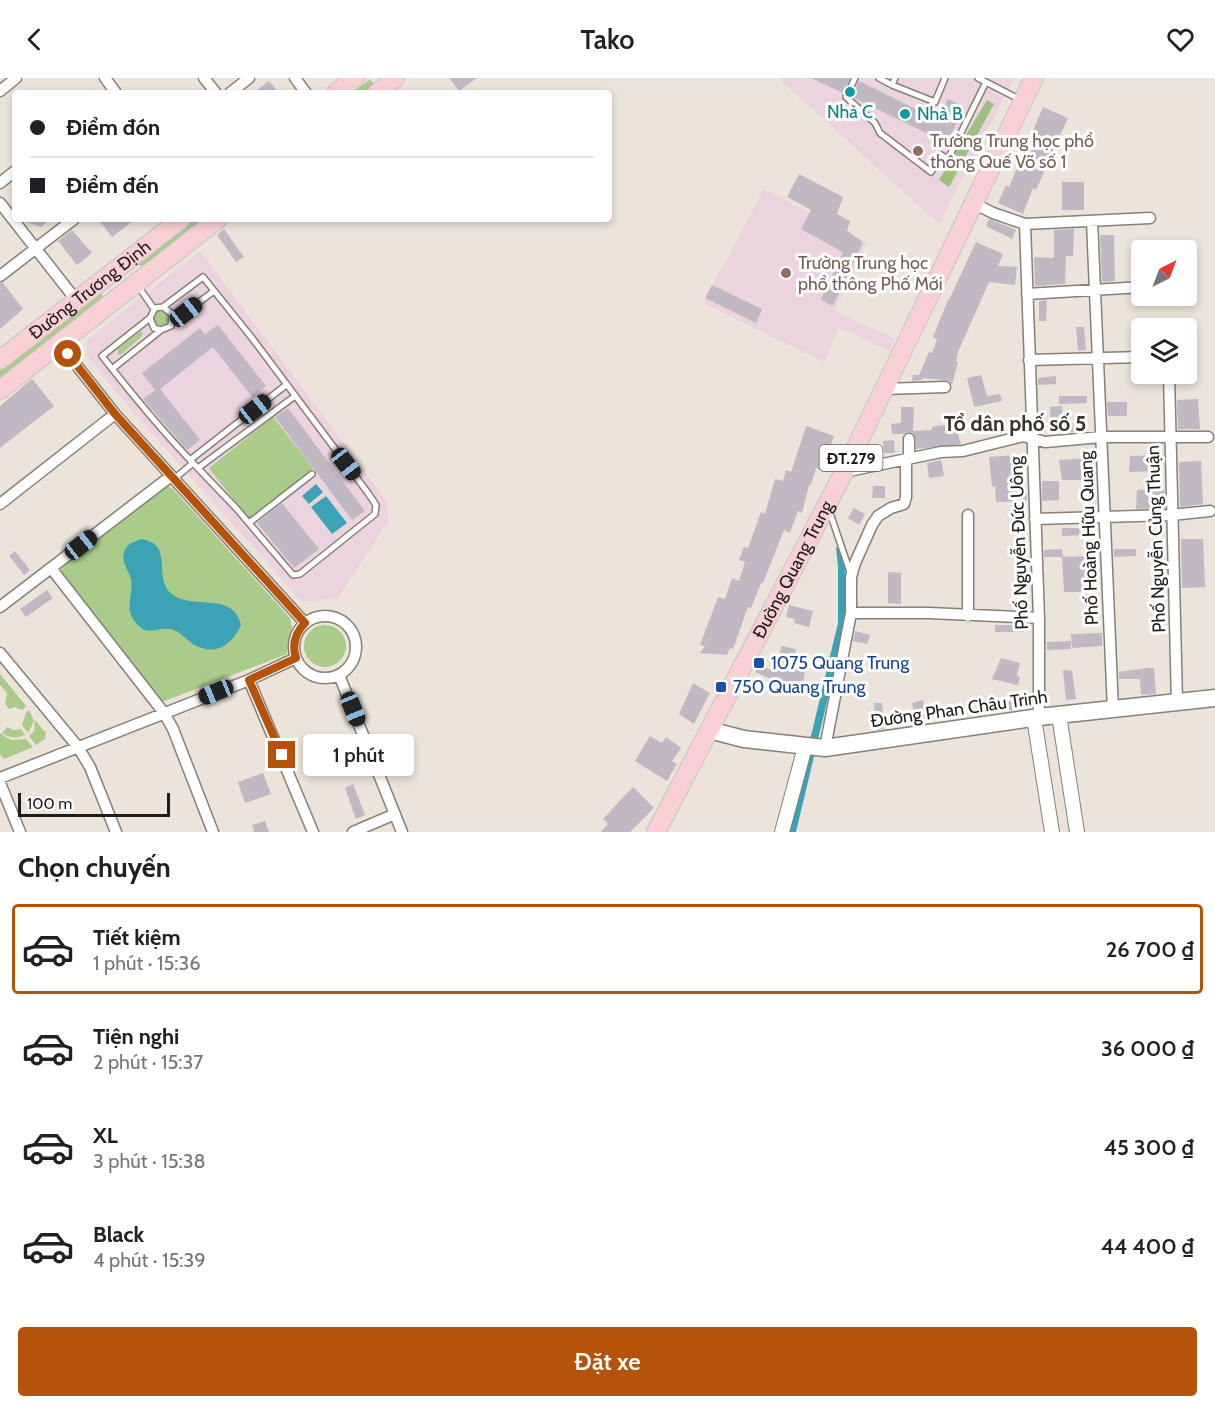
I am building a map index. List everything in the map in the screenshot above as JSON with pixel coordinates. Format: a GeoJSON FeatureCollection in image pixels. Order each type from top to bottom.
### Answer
{"type":"FeatureCollection","features":[{"type":"Feature","properties":{"kind":"main road"},"geometry":{"type":"LineString","coordinates":[[340,90],[355,78]]}},
{"type":"Feature","properties":{"kind":"main road"},"geometry":{"type":"LineString","coordinates":[[380,90],[395,78]]}},
{"type":"Feature","properties":{"kind":"main road","name":"Đường Quang Trung"},"geometry":{"type":"LineString","coordinates":[[656,832],[844,472],[1034,78]]}},
{"type":"Feature","properties":{"kind":"main road","name":"Đường Trương Định"},"geometry":{"type":"LineString","coordinates":[[0,360],[177,222]]}},
{"type":"Feature","properties":{"kind":"main road","name":"Đường Trương Định"},"geometry":{"type":"LineString","coordinates":[[0,390],[214,222]]}},
{"type":"Feature","properties":{"kind":"main road"},"geometry":{"type":"LineString","coordinates":[[117,267],[133,284]]}},
{"type":"Feature","properties":{"kind":"main road","name":"Đường Phan Châu Trinh"},"geometry":{"type":"LineString","coordinates":[[709,730],[744,739],[825,748],[1059,715],[1215,699]]}},
{"type":"Feature","properties":{"kind":"street"},"geometry":{"type":"LineString","coordinates":[[0,91],[16,78]]}},
{"type":"Feature","properties":{"kind":"street"},"geometry":{"type":"LineString","coordinates":[[204,78],[214,90]]}},
{"type":"Feature","properties":{"kind":"street"},"geometry":{"type":"LineString","coordinates":[[234,90],[249,78]]}},
{"type":"Feature","properties":{"kind":"street"},"geometry":{"type":"LineString","coordinates":[[0,183],[12,173]]}},
{"type":"Feature","properties":{"kind":"street"},"geometry":{"type":"LineString","coordinates":[[0,203],[12,218]]}},
{"type":"Feature","properties":{"kind":"street"},"geometry":{"type":"LineString","coordinates":[[973,203],[1025,224],[1150,218]]}},
{"type":"Feature","properties":{"kind":"street","name":"Phố Hoàng Hữu Quang"},"geometry":{"type":"LineString","coordinates":[[1092,221],[1113,710]]}},
{"type":"Feature","properties":{"kind":"street"},"geometry":{"type":"LineString","coordinates":[[15,222],[76,300]]}},
{"type":"Feature","properties":{"kind":"street"},"geometry":{"type":"LineString","coordinates":[[0,276],[70,222]]}},
{"type":"Feature","properties":{"kind":"street","name":"Phố Nguyễn Đức Uông"},"geometry":{"type":"LineString","coordinates":[[1025,224],[1039,618],[1037,718]]}},
{"type":"Feature","properties":{"kind":"street"},"geometry":{"type":"LineString","coordinates":[[1027,294],[1131,287]]}},
{"type":"Feature","properties":{"kind":"street"},"geometry":{"type":"LineString","coordinates":[[59,343],[115,414],[305,623]]}},
{"type":"Feature","properties":{"kind":"street"},"geometry":{"type":"LineString","coordinates":[[1029,360],[1131,357]]}},
{"type":"Feature","properties":{"kind":"street","name":"Phố Nguyễn Củng Thuận"},"geometry":{"type":"LineString","coordinates":[[1169,384],[1177,703]]}},
{"type":"Feature","properties":{"kind":"street"},"geometry":{"type":"LineString","coordinates":[[884,389],[945,387]]}},
{"type":"Feature","properties":{"kind":"street"},"geometry":{"type":"LineString","coordinates":[[0,504],[115,414]]}},
{"type":"Feature","properties":{"kind":"street"},"geometry":{"type":"LineString","coordinates":[[844,472],[941,452],[963,451],[1023,436],[1045,442],[1101,437],[1208,437]]}},
{"type":"Feature","properties":{"kind":"street"},"geometry":{"type":"LineString","coordinates":[[825,748],[851,613],[851,577],[872,525],[878,516],[891,508],[904,504],[909,439]]}},
{"type":"Feature","properties":{"kind":"street"},"geometry":{"type":"LineString","coordinates":[[0,607],[172,477]]}},
{"type":"Feature","properties":{"kind":"street"},"geometry":{"type":"LineString","coordinates":[[1035,519],[1210,512]]}},
{"type":"Feature","properties":{"kind":"street"},"geometry":{"type":"LineString","coordinates":[[968,514],[968,616]]}},
{"type":"Feature","properties":{"kind":"street"},"geometry":{"type":"LineString","coordinates":[[51,568],[174,729],[213,832]]}},
{"type":"Feature","properties":{"kind":"street"},"geometry":{"type":"LineString","coordinates":[[851,613],[929,613],[1039,618]]}},
{"type":"Feature","properties":{"kind":"street"},"geometry":{"type":"LineString","coordinates":[[327,616],[342,621],[351,630],[355,641],[355,653],[348,667],[339,675],[325,678],[312,675],[301,666],[294,649],[295,639],[305,623],[327,616]]}},
{"type":"Feature","properties":{"kind":"street"},"geometry":{"type":"LineString","coordinates":[[0,653],[78,747],[90,767],[116,832]]}},
{"type":"Feature","properties":{"kind":"street"},"geometry":{"type":"LineString","coordinates":[[0,778],[249,680],[296,658]]}},
{"type":"Feature","properties":{"kind":"street"},"geometry":{"type":"LineString","coordinates":[[339,675],[402,832]]}},
{"type":"Feature","properties":{"kind":"street"},"geometry":{"type":"LineString","coordinates":[[249,680],[314,832]]}},
{"type":"Feature","properties":{"kind":"street"},"geometry":{"type":"LineString","coordinates":[[1059,715],[1077,832]]}},
{"type":"Feature","properties":{"kind":"street"},"geometry":{"type":"LineString","coordinates":[[1037,718],[1052,832]]}},
{"type":"Feature","properties":{"kind":"street"},"geometry":{"type":"LineString","coordinates":[[782,832],[805,747]]}},
{"type":"Feature","properties":{"kind":"street"},"geometry":{"type":"LineString","coordinates":[[0,783],[20,832]]}},
{"type":"Feature","properties":{"kind":"street"},"geometry":{"type":"LineString","coordinates":[[353,832],[395,814]]}},
{"type":"Feature","properties":{"kind":"lane"},"geometry":{"type":"LineString","coordinates":[[855,78],[846,97],[874,123],[880,133],[930,172],[940,154],[948,159],[986,82]]}},
{"type":"Feature","properties":{"kind":"lane"},"geometry":{"type":"LineString","coordinates":[[879,78],[935,102],[945,78]]}},
{"type":"Feature","properties":{"kind":"lane"},"geometry":{"type":"LineString","coordinates":[[892,85],[895,78]]}},
{"type":"Feature","properties":{"kind":"lane"},"geometry":{"type":"LineString","coordinates":[[978,78],[1022,101]]}},
{"type":"Feature","properties":{"kind":"lane"},"geometry":{"type":"LineString","coordinates":[[203,277],[252,338],[376,505],[375,514],[300,574],[293,575],[198,468],[170,440],[102,356],[150,318],[154,309],[163,307],[203,277]]}},
{"type":"Feature","properties":{"kind":"lane"},"geometry":{"type":"LineString","coordinates":[[133,284],[154,309]]}},
{"type":"Feature","properties":{"kind":"lane"},"geometry":{"type":"LineString","coordinates":[[112,369],[214,291]]}},
{"type":"Feature","properties":{"kind":"lane"},"geometry":{"type":"LineString","coordinates":[[163,307],[170,311],[172,322]]}},
{"type":"Feature","properties":{"kind":"lane"},"geometry":{"type":"LineString","coordinates":[[150,318],[154,328],[161,330]]}},
{"type":"Feature","properties":{"kind":"lane"},"geometry":{"type":"LineString","coordinates":[[172,477],[286,385]]}},
{"type":"Feature","properties":{"kind":"lane"},"geometry":{"type":"LineString","coordinates":[[198,468],[295,396]]}},
{"type":"Feature","properties":{"kind":"lane"},"geometry":{"type":"LineString","coordinates":[[266,400],[274,411]]}},
{"type":"Feature","properties":{"kind":"lane"},"geometry":{"type":"LineString","coordinates":[[245,417],[253,428]]}},
{"type":"Feature","properties":{"kind":"lane"},"geometry":{"type":"LineString","coordinates":[[235,425],[243,435]]}},
{"type":"Feature","properties":{"kind":"lane"},"geometry":{"type":"LineString","coordinates":[[215,440],[223,450]]}},
{"type":"Feature","properties":{"kind":"lane"},"geometry":{"type":"LineString","coordinates":[[249,524],[312,474]]}},
{"type":"Feature","properties":{"kind":"lane"},"geometry":{"type":"LineString","coordinates":[[827,505],[851,577]]}},
{"type":"Feature","properties":{"kind":"shaded area","name":"Trường Trung học phổ thông Quế Võ số 1"},"geometry":{"type":"Polygon","coordinates":[[[778,78],[1014,78],[939,224],[778,78]]]}},
{"type":"Feature","properties":{"kind":"shaded area","name":"Trường Trung học phổ thông Phố Mới"},"geometry":{"type":"Polygon","coordinates":[[[764,189],[867,243],[835,310],[895,339],[889,351],[839,328],[824,362],[703,303],[764,189]]]}},
{"type":"Feature","properties":{"kind":"shaded area"},"geometry":{"type":"Polygon","coordinates":[[[200,251],[387,501],[389,520],[338,598],[302,602],[131,410],[87,356],[87,340],[200,251]]]}},
{"type":"Feature","properties":{"kind":"green space"},"geometry":{"type":"Polygon","coordinates":[[[370,79],[374,84],[369,90],[356,90],[370,79]]]}},
{"type":"Feature","properties":{"kind":"green space"},"geometry":{"type":"Polygon","coordinates":[[[987,100],[994,104],[949,187],[939,180],[987,100]]]}},
{"type":"Feature","properties":{"kind":"green space"},"geometry":{"type":"Polygon","coordinates":[[[186,222],[202,222],[145,266],[138,265],[138,260],[186,222]]]}},
{"type":"Feature","properties":{"kind":"green space"},"geometry":{"type":"Polygon","coordinates":[[[101,292],[103,297],[101,300],[0,379],[0,367],[101,292]]]}},
{"type":"Feature","properties":{"kind":"green space"},"geometry":{"type":"Polygon","coordinates":[[[158,310],[164,310],[169,318],[167,324],[158,326],[153,321],[153,315],[158,310]]]}},
{"type":"Feature","properties":{"kind":"green space"},"geometry":{"type":"Polygon","coordinates":[[[141,331],[143,334],[141,337],[120,355],[118,354],[118,349],[141,331]]]}},
{"type":"Feature","properties":{"kind":"green space"},"geometry":{"type":"Polygon","coordinates":[[[273,417],[313,468],[249,519],[209,468],[273,417]]]}},
{"type":"Feature","properties":{"kind":"green space"},"geometry":{"type":"Polygon","coordinates":[[[168,486],[290,618],[292,627],[287,654],[162,702],[60,571],[63,565],[163,487],[168,486]]]}},
{"type":"Feature","properties":{"kind":"green space"},"geometry":{"type":"Polygon","coordinates":[[[325,625],[333,626],[340,631],[345,638],[345,654],[340,661],[333,666],[325,667],[317,666],[310,661],[305,654],[304,646],[305,638],[310,631],[317,626],[325,625]]]}},
{"type":"Feature","properties":{"kind":"green space"},"geometry":{"type":"Polygon","coordinates":[[[0,674],[26,706],[22,710],[15,707],[9,709],[5,703],[7,693],[0,685],[0,674]]]}},
{"type":"Feature","properties":{"kind":"green space"},"geometry":{"type":"Polygon","coordinates":[[[29,710],[34,721],[28,733],[22,725],[29,710]]]}},
{"type":"Feature","properties":{"kind":"green space"},"geometry":{"type":"Polygon","coordinates":[[[35,720],[46,733],[45,739],[36,745],[29,736],[34,731],[35,720]]]}},
{"type":"Feature","properties":{"kind":"green space"},"geometry":{"type":"Polygon","coordinates":[[[7,727],[13,730],[21,729],[25,735],[7,736],[2,733],[7,727]]]}},
{"type":"Feature","properties":{"kind":"green space"},"geometry":{"type":"Polygon","coordinates":[[[0,733],[11,740],[26,739],[33,747],[4,759],[0,754],[0,733]]]}},
{"type":"Feature","properties":{"kind":"water"},"geometry":{"type":"Polygon","coordinates":[[[316,484],[323,492],[309,504],[302,496],[316,484]]]}},
{"type":"Feature","properties":{"kind":"water"},"geometry":{"type":"Polygon","coordinates":[[[326,496],[347,523],[332,534],[311,507],[326,496]]]}},
{"type":"Feature","properties":{"kind":"water"},"geometry":{"type":"Polygon","coordinates":[[[141,539],[152,542],[158,548],[164,580],[173,595],[182,599],[222,605],[230,608],[237,615],[241,625],[233,639],[215,649],[201,648],[174,630],[150,631],[143,629],[135,622],[130,607],[131,579],[123,556],[127,546],[141,539]]]}},
{"type":"Feature","properties":{"kind":"water"},"geometry":{"type":"Polygon","coordinates":[[[836,547],[843,551],[847,586],[846,622],[796,832],[788,832],[838,623],[836,547]]]}},
{"type":"Feature","properties":{"kind":"building"},"geometry":{"type":"Polygon","coordinates":[[[449,78],[477,78],[460,90],[449,78]]]}},
{"type":"Feature","properties":{"kind":"building"},"geometry":{"type":"Polygon","coordinates":[[[811,78],[850,78],[843,93],[811,78]]]}},
{"type":"Feature","properties":{"kind":"building"},"geometry":{"type":"Polygon","coordinates":[[[269,81],[276,90],[257,90],[269,81]]]}},
{"type":"Feature","properties":{"kind":"building","name":"Nhà B"},"geometry":{"type":"Polygon","coordinates":[[[859,81],[938,120],[948,99],[964,107],[947,143],[856,99],[852,96],[859,81]]]}},
{"type":"Feature","properties":{"kind":"building"},"geometry":{"type":"Polygon","coordinates":[[[1043,107],[1068,118],[1036,190],[1033,188],[1023,214],[998,203],[1006,185],[1009,187],[1043,107]]]}},
{"type":"Feature","properties":{"kind":"building"},"geometry":{"type":"Polygon","coordinates":[[[799,174],[843,197],[837,214],[850,221],[847,231],[863,242],[833,306],[821,300],[843,252],[801,229],[811,210],[787,197],[799,174]]]}},
{"type":"Feature","properties":{"kind":"building"},"geometry":{"type":"Polygon","coordinates":[[[1062,182],[1084,182],[1084,210],[1062,210],[1062,182]]]}},
{"type":"Feature","properties":{"kind":"building"},"geometry":{"type":"Polygon","coordinates":[[[989,219],[1016,230],[1012,239],[986,226],[989,219]]]}},
{"type":"Feature","properties":{"kind":"building"},"geometry":{"type":"Polygon","coordinates":[[[25,222],[47,222],[41,227],[25,222]]]}},
{"type":"Feature","properties":{"kind":"building"},"geometry":{"type":"Polygon","coordinates":[[[100,222],[132,222],[112,237],[100,222]]]}},
{"type":"Feature","properties":{"kind":"building"},"geometry":{"type":"Polygon","coordinates":[[[224,229],[244,257],[236,262],[217,235],[224,229]]]}},
{"type":"Feature","properties":{"kind":"building"},"geometry":{"type":"Polygon","coordinates":[[[1074,229],[1073,256],[1066,256],[1065,284],[1035,286],[1034,257],[1054,258],[1054,230],[1074,229]]]}},
{"type":"Feature","properties":{"kind":"building"},"geometry":{"type":"Polygon","coordinates":[[[72,230],[92,253],[77,265],[58,241],[72,230]]]}},
{"type":"Feature","properties":{"kind":"building"},"geometry":{"type":"Polygon","coordinates":[[[1100,235],[1114,235],[1115,281],[1102,282],[1100,235]]]}},
{"type":"Feature","properties":{"kind":"building"},"geometry":{"type":"Polygon","coordinates":[[[976,242],[1003,254],[998,266],[1017,267],[1015,285],[989,282],[958,352],[952,385],[945,380],[922,378],[922,380],[912,381],[913,375],[919,375],[929,352],[932,353],[937,339],[933,337],[976,242]]]}},
{"type":"Feature","properties":{"kind":"building"},"geometry":{"type":"Polygon","coordinates":[[[0,283],[3,283],[23,309],[0,329],[0,283]]]}},
{"type":"Feature","properties":{"kind":"building"},"geometry":{"type":"Polygon","coordinates":[[[712,285],[762,309],[756,323],[705,298],[712,285]]]}},
{"type":"Feature","properties":{"kind":"building"},"geometry":{"type":"Polygon","coordinates":[[[1047,300],[1046,321],[1039,321],[1039,301],[1047,300]]]}},
{"type":"Feature","properties":{"kind":"building"},"geometry":{"type":"Polygon","coordinates":[[[218,325],[266,386],[252,397],[213,347],[160,389],[200,440],[187,450],[143,399],[155,390],[142,373],[200,328],[205,334],[218,325]]]}},
{"type":"Feature","properties":{"kind":"building"},"geometry":{"type":"Polygon","coordinates":[[[1076,327],[1084,327],[1086,350],[1078,351],[1076,327]]]}},
{"type":"Feature","properties":{"kind":"building"},"geometry":{"type":"Polygon","coordinates":[[[981,375],[987,396],[1000,394],[1002,401],[974,407],[967,378],[981,375]]]}},
{"type":"Feature","properties":{"kind":"building"},"geometry":{"type":"Polygon","coordinates":[[[1056,376],[1056,384],[1038,385],[1038,378],[1056,376]]]}},
{"type":"Feature","properties":{"kind":"building"},"geometry":{"type":"Polygon","coordinates":[[[32,379],[54,406],[0,448],[0,406],[32,379]]]}},
{"type":"Feature","properties":{"kind":"building"},"geometry":{"type":"Polygon","coordinates":[[[1059,396],[1087,396],[1087,403],[1059,404],[1059,396]]]}},
{"type":"Feature","properties":{"kind":"building"},"geometry":{"type":"Polygon","coordinates":[[[1198,399],[1200,429],[1178,429],[1177,400],[1198,399]]]}},
{"type":"Feature","properties":{"kind":"building"},"geometry":{"type":"Polygon","coordinates":[[[1107,402],[1127,402],[1127,416],[1108,416],[1107,402]]]}},
{"type":"Feature","properties":{"kind":"building"},"geometry":{"type":"Polygon","coordinates":[[[1062,406],[1063,423],[1087,423],[1087,431],[1051,433],[1050,407],[1062,406]]]}},
{"type":"Feature","properties":{"kind":"building"},"geometry":{"type":"Polygon","coordinates":[[[901,407],[914,407],[913,431],[932,430],[932,427],[954,423],[961,444],[916,449],[916,438],[913,433],[892,434],[891,424],[901,423],[901,407]]]}},
{"type":"Feature","properties":{"kind":"building"},"geometry":{"type":"Polygon","coordinates":[[[288,408],[365,511],[352,520],[275,417],[288,408]]]}},
{"type":"Feature","properties":{"kind":"building"},"geometry":{"type":"Polygon","coordinates":[[[806,426],[834,436],[821,470],[816,468],[802,513],[798,511],[790,533],[784,530],[763,583],[761,583],[751,608],[748,607],[733,649],[730,648],[727,655],[700,653],[705,646],[700,645],[718,597],[725,599],[732,578],[739,581],[745,562],[739,560],[744,547],[748,548],[761,512],[765,514],[775,479],[783,481],[786,470],[791,472],[806,426]]]}},
{"type":"Feature","properties":{"kind":"building"},"geometry":{"type":"Polygon","coordinates":[[[894,440],[895,453],[884,453],[883,441],[894,440]]]}},
{"type":"Feature","properties":{"kind":"building"},"geometry":{"type":"Polygon","coordinates":[[[1017,455],[1018,464],[1011,465],[1014,494],[1027,493],[1027,501],[996,502],[989,457],[1017,455]]]}},
{"type":"Feature","properties":{"kind":"building"},"geometry":{"type":"Polygon","coordinates":[[[1159,455],[1158,471],[1129,472],[1130,456],[1159,455]]]}},
{"type":"Feature","properties":{"kind":"building"},"geometry":{"type":"Polygon","coordinates":[[[1087,458],[1087,480],[1062,480],[1059,460],[1087,458]]]}},
{"type":"Feature","properties":{"kind":"building"},"geometry":{"type":"Polygon","coordinates":[[[941,460],[944,476],[929,478],[927,463],[941,460]]]}},
{"type":"Feature","properties":{"kind":"building"},"geometry":{"type":"Polygon","coordinates":[[[1201,461],[1203,504],[1180,507],[1179,462],[1201,461]]]}},
{"type":"Feature","properties":{"kind":"building"},"geometry":{"type":"Polygon","coordinates":[[[1042,481],[1059,481],[1059,500],[1042,501],[1042,481]]]}},
{"type":"Feature","properties":{"kind":"building"},"geometry":{"type":"Polygon","coordinates":[[[873,486],[885,486],[885,498],[872,498],[873,486]]]}},
{"type":"Feature","properties":{"kind":"building"},"geometry":{"type":"Polygon","coordinates":[[[1164,489],[1165,508],[1136,509],[1137,490],[1164,489]]]}},
{"type":"Feature","properties":{"kind":"building"},"geometry":{"type":"Polygon","coordinates":[[[282,503],[319,549],[294,568],[257,523],[282,503]]]}},
{"type":"Feature","properties":{"kind":"building"},"geometry":{"type":"Polygon","coordinates":[[[854,508],[865,514],[859,525],[848,518],[854,508]]]}},
{"type":"Feature","properties":{"kind":"building"},"geometry":{"type":"Polygon","coordinates":[[[1062,528],[1091,528],[1091,535],[1062,536],[1062,528]]]}},
{"type":"Feature","properties":{"kind":"building"},"geometry":{"type":"Polygon","coordinates":[[[1181,539],[1203,539],[1205,587],[1182,588],[1181,539]]]}},
{"type":"Feature","properties":{"kind":"building"},"geometry":{"type":"Polygon","coordinates":[[[1062,549],[1063,557],[1044,557],[1044,550],[1062,549]]]}},
{"type":"Feature","properties":{"kind":"building"},"geometry":{"type":"Polygon","coordinates":[[[1114,549],[1136,549],[1136,556],[1114,557],[1114,549]]]}},
{"type":"Feature","properties":{"kind":"building"},"geometry":{"type":"Polygon","coordinates":[[[15,551],[30,570],[24,575],[9,556],[15,551]]]}},
{"type":"Feature","properties":{"kind":"building"},"geometry":{"type":"Polygon","coordinates":[[[1091,556],[1093,592],[1064,592],[1062,557],[1091,556]]]}},
{"type":"Feature","properties":{"kind":"building"},"geometry":{"type":"Polygon","coordinates":[[[888,572],[901,573],[901,604],[888,603],[888,572]]]}},
{"type":"Feature","properties":{"kind":"building"},"geometry":{"type":"Polygon","coordinates":[[[47,590],[53,598],[26,617],[20,609],[47,590]]]}},
{"type":"Feature","properties":{"kind":"building"},"geometry":{"type":"Polygon","coordinates":[[[789,605],[813,611],[809,627],[794,623],[795,619],[786,617],[789,605]]]}},
{"type":"Feature","properties":{"kind":"building"},"geometry":{"type":"Polygon","coordinates":[[[995,625],[1024,625],[1024,632],[995,632],[995,625]]]}},
{"type":"Feature","properties":{"kind":"building"},"geometry":{"type":"Polygon","coordinates":[[[855,631],[870,635],[867,644],[853,641],[855,631]]]}},
{"type":"Feature","properties":{"kind":"building"},"geometry":{"type":"Polygon","coordinates":[[[1102,633],[1102,646],[1072,648],[1071,634],[1102,633]]]}},
{"type":"Feature","properties":{"kind":"building"},"geometry":{"type":"Polygon","coordinates":[[[1071,641],[1071,649],[1047,650],[1047,642],[1071,641]]]}},
{"type":"Feature","properties":{"kind":"building"},"geometry":{"type":"Polygon","coordinates":[[[782,646],[796,649],[791,664],[806,668],[802,686],[787,682],[786,685],[755,672],[758,665],[774,671],[782,646]]]}},
{"type":"Feature","properties":{"kind":"building"},"geometry":{"type":"Polygon","coordinates":[[[1001,658],[1020,663],[1017,676],[1020,677],[1018,685],[992,679],[1001,658]]]}},
{"type":"Feature","properties":{"kind":"building"},"geometry":{"type":"Polygon","coordinates":[[[1154,668],[1156,694],[1141,695],[1140,679],[1119,679],[1119,672],[1154,668]]]}},
{"type":"Feature","properties":{"kind":"building"},"geometry":{"type":"Polygon","coordinates":[[[1063,670],[1072,671],[1076,699],[1066,700],[1063,670]]]}},
{"type":"Feature","properties":{"kind":"building"},"geometry":{"type":"Polygon","coordinates":[[[693,683],[710,693],[694,724],[679,714],[693,683]]]}},
{"type":"Feature","properties":{"kind":"building"},"geometry":{"type":"Polygon","coordinates":[[[923,700],[927,722],[916,724],[912,703],[923,700]]]}},
{"type":"Feature","properties":{"kind":"building"},"geometry":{"type":"Polygon","coordinates":[[[1002,700],[1013,702],[1012,710],[1001,712],[1002,700]]]}},
{"type":"Feature","properties":{"kind":"building"},"geometry":{"type":"Polygon","coordinates":[[[874,703],[882,703],[884,729],[876,730],[874,703]]]}},
{"type":"Feature","properties":{"kind":"building"},"geometry":{"type":"Polygon","coordinates":[[[650,736],[662,743],[666,737],[681,748],[672,761],[677,764],[667,781],[635,761],[650,736]]]}},
{"type":"Feature","properties":{"kind":"building"},"geometry":{"type":"Polygon","coordinates":[[[263,773],[271,794],[245,803],[238,782],[263,773]]]}},
{"type":"Feature","properties":{"kind":"building"},"geometry":{"type":"Polygon","coordinates":[[[353,784],[365,815],[356,819],[345,788],[353,784]]]}},
{"type":"Feature","properties":{"kind":"building"},"geometry":{"type":"Polygon","coordinates":[[[633,787],[654,808],[630,832],[601,832],[608,824],[603,819],[633,787]]]}},
{"type":"Feature","properties":{"kind":"building"},"geometry":{"type":"Polygon","coordinates":[[[265,821],[269,832],[254,832],[252,825],[265,821]]]}},
{"type":"Feature","properties":{"kind":"place","name":"Nhà C"},"geometry":{"type":"Point","coordinates":[850,92]}},
{"type":"Feature","properties":{"kind":"place","name":"Nhà B"},"geometry":{"type":"Point","coordinates":[905,114]}},
{"type":"Feature","properties":{"kind":"place","name":"Trường Trung học phổ thông Quế Võ số 1"},"geometry":{"type":"Point","coordinates":[918,151]}},
{"type":"Feature","properties":{"kind":"place","name":"Trường Trung học phổ thông Phố Mới"},"geometry":{"type":"Point","coordinates":[786,273]}},
{"type":"Feature","properties":{"kind":"place","name":"1075 Quang Trung"},"geometry":{"type":"Point","coordinates":[759,663]}},
{"type":"Feature","properties":{"kind":"place","name":"750 Quang Trung"},"geometry":{"type":"Point","coordinates":[721,687]}},
{"type":"Feature","properties":{"kind":"district","name":"Tổ dân phố số 5"},"geometry":{"type":"Point","coordinates":[1015,424]}},
{"type":"Feature","properties":{"kind":"route"},"geometry":{"type":"LineString","coordinates":[[68,354],[115,414],[305,623],[295,639],[296,658],[249,680],[282,755]]}}]}
